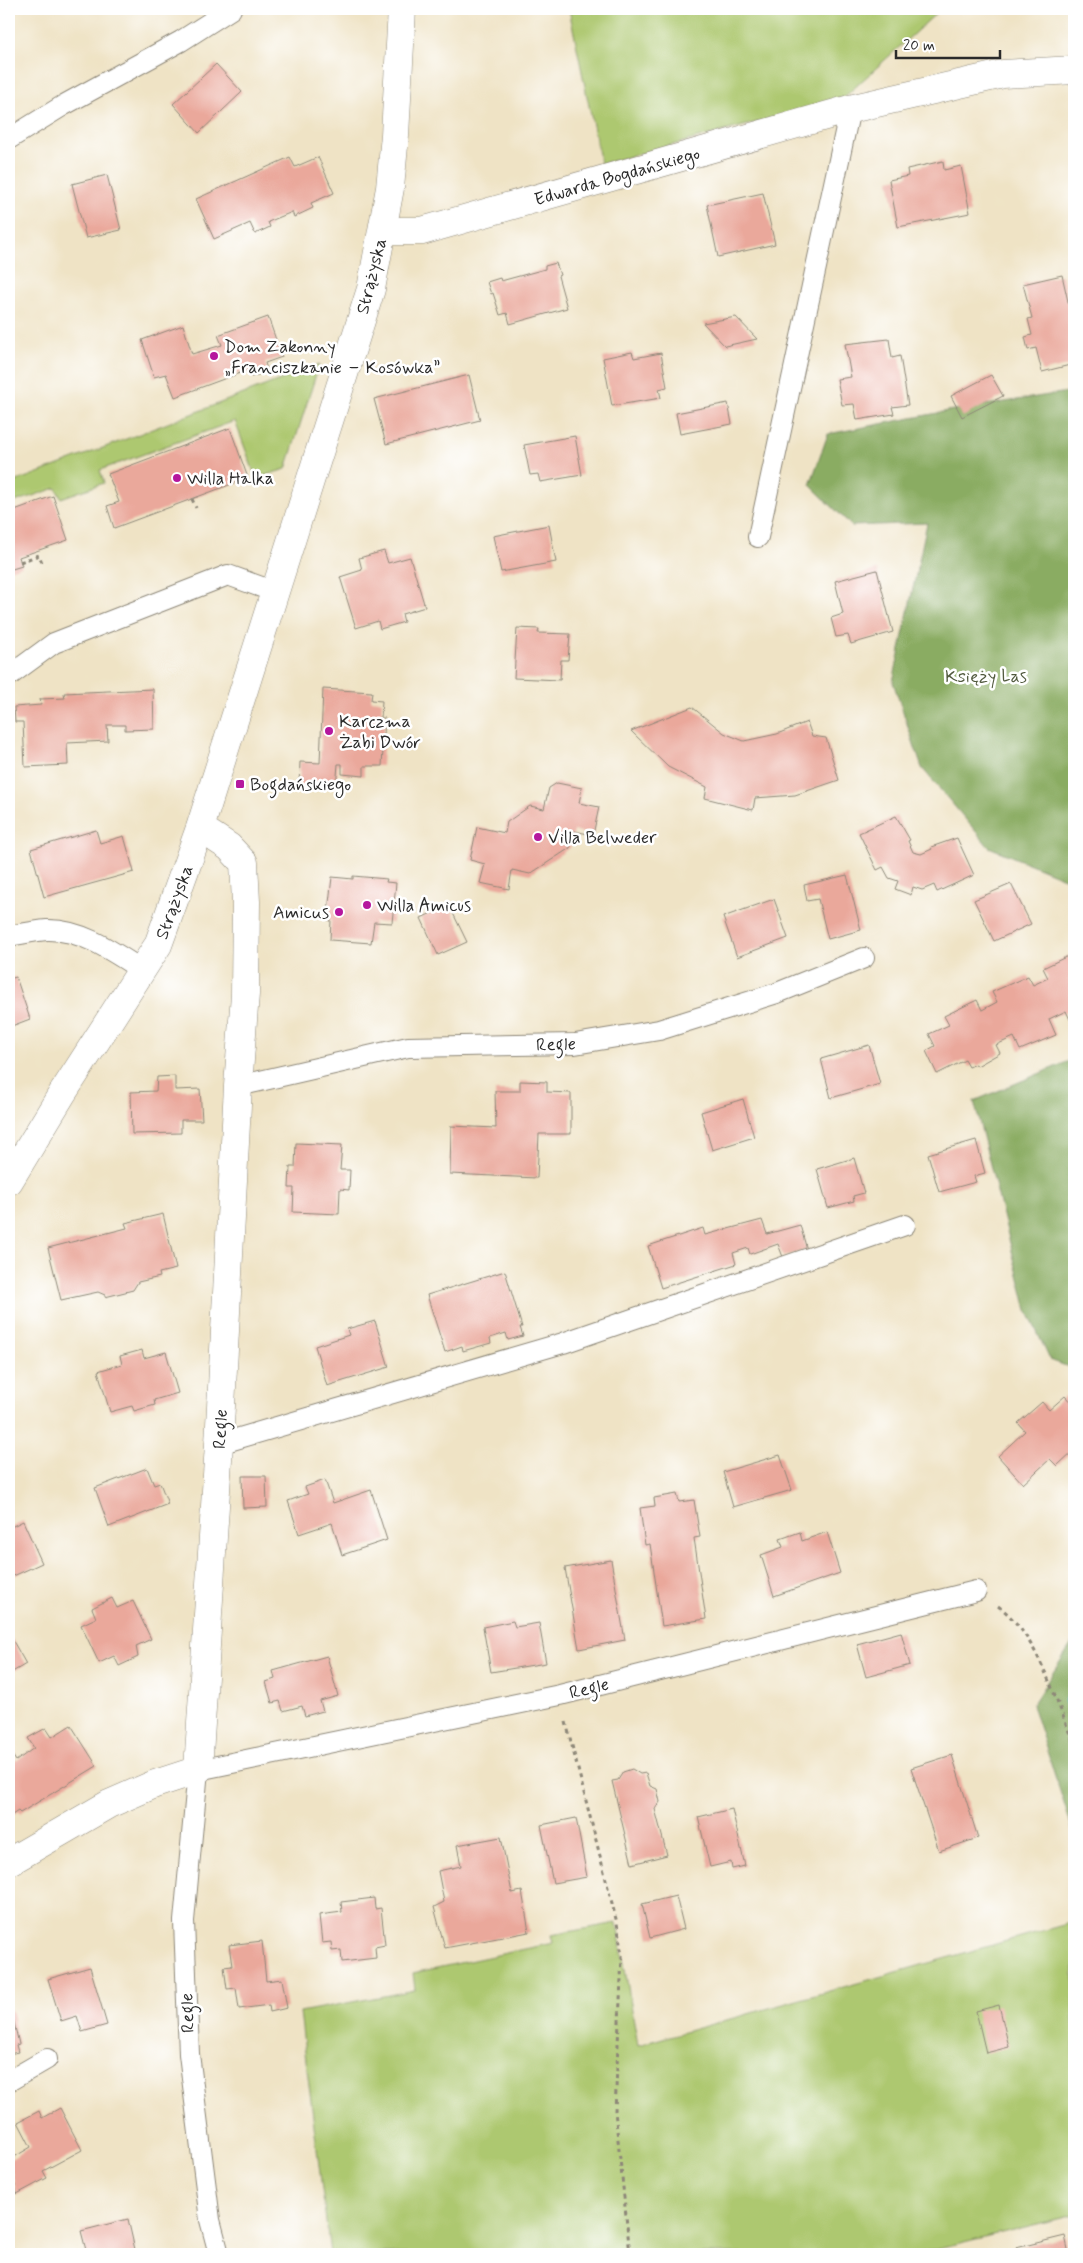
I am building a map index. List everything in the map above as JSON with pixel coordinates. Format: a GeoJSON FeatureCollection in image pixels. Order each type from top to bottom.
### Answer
{"type":"FeatureCollection","features":[{"type":"Feature","properties":{"kind":"street","name":"Strążyska"},"geometry":{"type":"LineString","coordinates":[[9,1181],[62,1094],[158,945],[170,917],[200,828],[371,289],[382,231],[395,135],[402,9]]}},
{"type":"Feature","properties":{"kind":"street","name":"Edwarda Bogdańskiego"},"geometry":{"type":"LineString","coordinates":[[382,231],[422,231],[850,109],[1003,74],[1074,70]]}},
{"type":"Feature","properties":{"kind":"street","name":"Regle"},"geometry":{"type":"LineString","coordinates":[[9,1862],[109,1804],[155,1784],[198,1770],[220,1444],[238,1086],[245,994],[246,902],[244,863],[229,846],[200,828]]}},
{"type":"Feature","properties":{"kind":"lane"},"geometry":{"type":"LineString","coordinates":[[9,139],[64,105],[182,41],[231,9]]}},
{"type":"Feature","properties":{"kind":"lane"},"geometry":{"type":"LineString","coordinates":[[758,537],[850,109]]}},
{"type":"Feature","properties":{"kind":"lane"},"geometry":{"type":"LineString","coordinates":[[9,676],[54,643],[228,575],[275,592]]}},
{"type":"Feature","properties":{"kind":"lane"},"geometry":{"type":"LineString","coordinates":[[9,936],[48,930],[76,935],[106,948],[143,971]]}},
{"type":"Feature","properties":{"kind":"lane","name":"Regle"},"geometry":{"type":"LineString","coordinates":[[238,1086],[408,1047],[575,1044],[659,1030],[777,993],[864,958]]}},
{"type":"Feature","properties":{"kind":"lane"},"geometry":{"type":"LineString","coordinates":[[220,1444],[564,1343],[905,1224]]}},
{"type":"Feature","properties":{"kind":"lane","name":"Regle"},"geometry":{"type":"LineString","coordinates":[[219,2254],[210,2220],[188,2054],[184,1921],[198,1770],[560,1695],[976,1591]]}},
{"type":"Feature","properties":{"kind":"lane"},"geometry":{"type":"LineString","coordinates":[[9,2081],[47,2059]]}},
{"type":"Feature","properties":{"kind":"path"},"geometry":{"type":"LineString","coordinates":[[192,499],[196,508]]}},
{"type":"Feature","properties":{"kind":"path"},"geometry":{"type":"LineString","coordinates":[[20,562],[39,555],[43,565]]}},
{"type":"Feature","properties":{"kind":"path"},"geometry":{"type":"LineString","coordinates":[[976,1591],[1005,1611],[1021,1628],[1039,1658],[1074,1744]]}},
{"type":"Feature","properties":{"kind":"path"},"geometry":{"type":"LineString","coordinates":[[560,1695],[617,1923],[622,1956],[615,2111],[630,2254]]}},
{"type":"Feature","properties":{"kind":"green space"},"geometry":{"type":"Polygon","coordinates":[[[569,9],[941,9],[841,100],[601,164],[569,9]]]}},
{"type":"Feature","properties":{"kind":"green space"},"geometry":{"type":"Polygon","coordinates":[[[319,365],[286,469],[256,478],[235,421],[100,470],[104,483],[61,498],[56,488],[9,504],[9,484],[319,365]]]}},
{"type":"Feature","properties":{"kind":"green space","name":"Księży Las"},"geometry":{"type":"Polygon","coordinates":[[[1074,391],[1074,882],[989,847],[922,768],[893,682],[927,523],[852,526],[810,485],[828,434],[948,411],[1074,391]]]}},
{"type":"Feature","properties":{"kind":"green space"},"geometry":{"type":"Polygon","coordinates":[[[1074,1059],[1074,1369],[1050,1360],[1027,1310],[974,1101],[1074,1059]]]}},
{"type":"Feature","properties":{"kind":"green space"},"geometry":{"type":"Polygon","coordinates":[[[1074,1640],[1074,1834],[1032,1705],[1074,1640]]]}},
{"type":"Feature","properties":{"kind":"green space"},"geometry":{"type":"Polygon","coordinates":[[[1074,1922],[1074,2215],[915,2254],[330,2254],[300,2012],[415,1990],[413,1973],[553,1943],[551,1935],[617,1923],[638,2045],[1074,1922]]]}},
{"type":"Feature","properties":{"kind":"building"},"geometry":{"type":"Polygon","coordinates":[[[216,64],[242,92],[199,133],[173,104],[216,64]]]}},
{"type":"Feature","properties":{"kind":"building"},"geometry":{"type":"Polygon","coordinates":[[[290,157],[295,167],[318,157],[334,193],[311,203],[313,208],[294,217],[292,212],[268,222],[270,227],[255,234],[250,223],[214,239],[196,199],[290,157]]]}},
{"type":"Feature","properties":{"kind":"building"},"geometry":{"type":"Polygon","coordinates":[[[943,161],[944,170],[961,166],[970,213],[898,227],[889,180],[908,176],[907,169],[943,161]]]}},
{"type":"Feature","properties":{"kind":"building"},"geometry":{"type":"Polygon","coordinates":[[[107,175],[121,230],[86,238],[72,184],[107,175]]]}},
{"type":"Feature","properties":{"kind":"building"},"geometry":{"type":"Polygon","coordinates":[[[763,193],[775,244],[718,257],[707,205],[763,193]]]}},
{"type":"Feature","properties":{"kind":"building"},"geometry":{"type":"Polygon","coordinates":[[[556,263],[567,308],[510,324],[507,313],[500,315],[493,293],[491,294],[487,282],[500,278],[501,281],[545,269],[545,266],[556,263]]]}},
{"type":"Feature","properties":{"kind":"building"},"geometry":{"type":"Polygon","coordinates":[[[1062,275],[1074,328],[1074,364],[1042,372],[1036,348],[1028,350],[1025,337],[1032,335],[1028,319],[1032,318],[1023,284],[1062,275]]]}},
{"type":"Feature","properties":{"kind":"building","name":"Dom Zakonny „Franciszkanie – Kosówka”"},"geometry":{"type":"Polygon","coordinates":[[[268,317],[282,357],[265,363],[268,372],[251,377],[248,370],[175,397],[166,374],[154,377],[142,340],[183,325],[192,354],[222,345],[218,335],[268,317]]]}},
{"type":"Feature","properties":{"kind":"building"},"geometry":{"type":"Polygon","coordinates":[[[736,317],[757,339],[725,346],[703,323],[736,317]]]}},
{"type":"Feature","properties":{"kind":"building"},"geometry":{"type":"Polygon","coordinates":[[[889,339],[892,358],[900,356],[908,405],[892,407],[894,414],[857,420],[854,404],[842,405],[837,379],[851,377],[845,344],[889,339]]]}},
{"type":"Feature","properties":{"kind":"building"},"geometry":{"type":"Polygon","coordinates":[[[632,352],[634,358],[661,353],[667,387],[659,389],[661,398],[612,406],[603,358],[632,352]]]}},
{"type":"Feature","properties":{"kind":"building"},"geometry":{"type":"Polygon","coordinates":[[[469,375],[480,420],[386,444],[374,399],[469,375]]]}},
{"type":"Feature","properties":{"kind":"building"},"geometry":{"type":"Polygon","coordinates":[[[991,375],[1003,396],[962,417],[951,396],[991,375]]]}},
{"type":"Feature","properties":{"kind":"building"},"geometry":{"type":"Polygon","coordinates":[[[728,403],[732,424],[680,434],[676,413],[728,403]]]}},
{"type":"Feature","properties":{"kind":"building"},"geometry":{"type":"Polygon","coordinates":[[[230,428],[248,478],[114,528],[107,506],[119,502],[108,474],[230,428]]]}},
{"type":"Feature","properties":{"kind":"building"},"geometry":{"type":"Polygon","coordinates":[[[575,436],[582,475],[540,482],[538,474],[530,475],[524,445],[575,436]]]}},
{"type":"Feature","properties":{"kind":"building"},"geometry":{"type":"Polygon","coordinates":[[[53,496],[68,540],[19,557],[22,566],[9,570],[9,512],[53,496]]]}},
{"type":"Feature","properties":{"kind":"building"},"geometry":{"type":"Polygon","coordinates":[[[549,525],[556,562],[501,572],[493,536],[549,525]]]}},
{"type":"Feature","properties":{"kind":"building"},"geometry":{"type":"Polygon","coordinates":[[[384,551],[388,563],[410,557],[425,607],[402,614],[404,622],[380,629],[378,621],[356,628],[340,577],[362,570],[359,558],[384,551]]]}},
{"type":"Feature","properties":{"kind":"building"},"geometry":{"type":"Polygon","coordinates":[[[877,570],[893,632],[851,644],[848,635],[836,637],[831,618],[843,614],[835,581],[877,570]]]}},
{"type":"Feature","properties":{"kind":"building"},"geometry":{"type":"Polygon","coordinates":[[[517,628],[539,629],[538,633],[570,634],[568,660],[561,660],[560,680],[514,678],[517,628]]]}},
{"type":"Feature","properties":{"kind":"building"},"geometry":{"type":"Polygon","coordinates":[[[153,689],[154,729],[125,730],[125,725],[107,725],[108,741],[67,743],[68,765],[25,767],[23,722],[15,722],[14,707],[41,705],[40,699],[65,698],[64,693],[153,689]]]}},
{"type":"Feature","properties":{"kind":"building"},"geometry":{"type":"Polygon","coordinates":[[[323,689],[372,692],[371,700],[382,701],[381,718],[385,718],[382,766],[364,766],[364,776],[342,774],[342,764],[338,764],[336,788],[299,786],[300,762],[320,763],[323,689]]]}},
{"type":"Feature","properties":{"kind":"building"},"geometry":{"type":"Polygon","coordinates":[[[692,707],[724,733],[744,741],[777,734],[807,722],[812,736],[826,738],[839,780],[795,795],[755,798],[753,810],[705,798],[707,787],[668,767],[631,731],[692,707]]]}},
{"type":"Feature","properties":{"kind":"building"},"geometry":{"type":"Polygon","coordinates":[[[557,783],[582,788],[579,803],[599,807],[593,835],[574,831],[570,848],[530,874],[512,870],[509,889],[480,883],[485,864],[470,860],[477,827],[505,833],[507,822],[530,806],[544,809],[549,788],[557,783]]]}},
{"type":"Feature","properties":{"kind":"building"},"geometry":{"type":"Polygon","coordinates":[[[896,816],[910,840],[908,841],[913,852],[921,854],[932,849],[931,847],[957,838],[974,875],[937,892],[934,885],[922,890],[913,887],[911,895],[895,889],[898,881],[889,878],[883,867],[877,870],[859,833],[896,816]]]}},
{"type":"Feature","properties":{"kind":"building"},"geometry":{"type":"Polygon","coordinates":[[[96,830],[100,843],[124,836],[134,872],[44,897],[31,849],[96,830]]]}},
{"type":"Feature","properties":{"kind":"building"},"geometry":{"type":"Polygon","coordinates":[[[847,875],[861,930],[828,939],[818,899],[807,901],[804,885],[847,875]]]}},
{"type":"Feature","properties":{"kind":"building"},"geometry":{"type":"Polygon","coordinates":[[[353,876],[387,879],[386,882],[396,883],[392,923],[374,922],[371,943],[330,940],[331,920],[327,920],[332,877],[353,879],[353,876]]]}},
{"type":"Feature","properties":{"kind":"building"},"geometry":{"type":"Polygon","coordinates":[[[1011,884],[1031,924],[994,941],[974,900],[1011,884]]]}},
{"type":"Feature","properties":{"kind":"building"},"geometry":{"type":"Polygon","coordinates":[[[774,899],[788,938],[737,957],[723,917],[774,899]]]}},
{"type":"Feature","properties":{"kind":"building"},"geometry":{"type":"Polygon","coordinates":[[[449,905],[467,942],[438,955],[421,918],[449,905]]]}},
{"type":"Feature","properties":{"kind":"building"},"geometry":{"type":"Polygon","coordinates":[[[1074,953],[1074,1028],[1066,1011],[1049,1019],[1056,1035],[1020,1050],[1014,1037],[996,1045],[1000,1053],[977,1066],[976,1064],[969,1067],[965,1060],[937,1074],[926,1051],[935,1046],[929,1034],[949,1025],[944,1016],[977,1000],[982,1010],[997,1002],[992,992],[1028,976],[1033,985],[1048,978],[1043,968],[1074,953]]]}},
{"type":"Feature","properties":{"kind":"building"},"geometry":{"type":"Polygon","coordinates":[[[16,977],[30,1019],[9,1027],[9,979],[16,977]]]}},
{"type":"Feature","properties":{"kind":"building"},"geometry":{"type":"Polygon","coordinates":[[[869,1045],[880,1084],[831,1098],[821,1059],[869,1045]]]}},
{"type":"Feature","properties":{"kind":"building"},"geometry":{"type":"Polygon","coordinates":[[[175,1076],[175,1090],[200,1089],[202,1120],[181,1120],[181,1133],[132,1134],[131,1092],[156,1091],[157,1077],[175,1076]]]}},
{"type":"Feature","properties":{"kind":"building"},"geometry":{"type":"Polygon","coordinates":[[[520,1081],[547,1082],[547,1092],[571,1093],[571,1134],[539,1134],[537,1178],[450,1174],[451,1126],[496,1128],[495,1091],[520,1091],[520,1081]]]}},
{"type":"Feature","properties":{"kind":"building"},"geometry":{"type":"Polygon","coordinates":[[[743,1099],[754,1137],[712,1150],[701,1112],[743,1099]]]}},
{"type":"Feature","properties":{"kind":"building"},"geometry":{"type":"Polygon","coordinates":[[[976,1140],[985,1173],[974,1176],[976,1182],[939,1192],[928,1154],[976,1140]]]}},
{"type":"Feature","properties":{"kind":"building"},"geometry":{"type":"Polygon","coordinates":[[[296,1143],[342,1145],[340,1170],[350,1170],[349,1190],[340,1189],[339,1214],[293,1212],[294,1188],[289,1188],[290,1167],[295,1167],[296,1143]]]}},
{"type":"Feature","properties":{"kind":"building"},"geometry":{"type":"Polygon","coordinates":[[[854,1158],[864,1193],[853,1196],[854,1201],[828,1208],[817,1169],[854,1158]]]}},
{"type":"Feature","properties":{"kind":"building"},"geometry":{"type":"Polygon","coordinates":[[[163,1214],[176,1269],[159,1273],[160,1277],[138,1282],[133,1290],[105,1297],[105,1295],[98,1292],[61,1300],[48,1248],[127,1228],[125,1223],[163,1214]]]}},
{"type":"Feature","properties":{"kind":"building"},"geometry":{"type":"Polygon","coordinates":[[[762,1220],[767,1234],[800,1225],[807,1250],[783,1257],[778,1244],[750,1254],[748,1248],[733,1253],[736,1264],[661,1288],[648,1246],[703,1228],[705,1235],[762,1220]]]}},
{"type":"Feature","properties":{"kind":"building"},"geometry":{"type":"Polygon","coordinates":[[[505,1271],[523,1336],[508,1340],[506,1333],[490,1338],[491,1343],[463,1351],[462,1346],[445,1352],[427,1295],[505,1271]]]}},
{"type":"Feature","properties":{"kind":"building"},"geometry":{"type":"Polygon","coordinates":[[[375,1321],[389,1367],[327,1386],[315,1346],[349,1335],[347,1329],[375,1321]]]}},
{"type":"Feature","properties":{"kind":"building"},"geometry":{"type":"Polygon","coordinates":[[[142,1350],[144,1358],[166,1352],[178,1393],[154,1400],[155,1405],[134,1411],[132,1406],[110,1412],[98,1371],[122,1364],[120,1356],[142,1350]]]}},
{"type":"Feature","properties":{"kind":"building"},"geometry":{"type":"Polygon","coordinates":[[[1065,1396],[1074,1406],[1074,1450],[1057,1466],[1050,1459],[1023,1484],[998,1456],[1025,1431],[1018,1423],[1042,1402],[1049,1410],[1065,1396]]]}},
{"type":"Feature","properties":{"kind":"building"},"geometry":{"type":"Polygon","coordinates":[[[780,1455],[792,1490],[733,1507],[723,1472],[780,1455]]]}},
{"type":"Feature","properties":{"kind":"building"},"geometry":{"type":"Polygon","coordinates":[[[147,1468],[154,1485],[160,1483],[168,1504],[109,1527],[95,1488],[147,1468]]]}},
{"type":"Feature","properties":{"kind":"building"},"geometry":{"type":"Polygon","coordinates":[[[242,1476],[266,1476],[267,1507],[243,1508],[242,1476]]]}},
{"type":"Feature","properties":{"kind":"building"},"geometry":{"type":"Polygon","coordinates":[[[325,1480],[333,1503],[371,1490],[387,1540],[342,1555],[332,1523],[299,1534],[288,1501],[308,1494],[305,1487],[325,1480]]]}},
{"type":"Feature","properties":{"kind":"building"},"geometry":{"type":"Polygon","coordinates":[[[677,1494],[679,1502],[694,1500],[700,1537],[694,1538],[706,1619],[662,1626],[650,1544],[645,1545],[640,1508],[655,1506],[654,1498],[677,1494]]]}},
{"type":"Feature","properties":{"kind":"building"},"geometry":{"type":"Polygon","coordinates":[[[23,1521],[42,1563],[9,1578],[9,1528],[23,1521]]]}},
{"type":"Feature","properties":{"kind":"building"},"geometry":{"type":"Polygon","coordinates":[[[800,1532],[802,1541],[827,1532],[840,1573],[774,1596],[761,1555],[783,1547],[780,1539],[800,1532]]]}},
{"type":"Feature","properties":{"kind":"building"},"geometry":{"type":"Polygon","coordinates":[[[611,1560],[625,1640],[579,1649],[565,1568],[611,1560]]]}},
{"type":"Feature","properties":{"kind":"building"},"geometry":{"type":"Polygon","coordinates":[[[112,1598],[117,1608],[133,1601],[151,1639],[136,1646],[138,1657],[119,1666],[114,1656],[99,1663],[81,1625],[96,1618],[92,1608],[112,1598]]]}},
{"type":"Feature","properties":{"kind":"building"},"geometry":{"type":"Polygon","coordinates":[[[513,1621],[515,1627],[539,1623],[546,1663],[491,1672],[483,1627],[513,1621]]]}},
{"type":"Feature","properties":{"kind":"building"},"geometry":{"type":"Polygon","coordinates":[[[901,1632],[910,1665],[866,1677],[857,1644],[901,1632]]]}},
{"type":"Feature","properties":{"kind":"building"},"geometry":{"type":"Polygon","coordinates":[[[9,1634],[26,1664],[9,1674],[9,1634]]]}},
{"type":"Feature","properties":{"kind":"building"},"geometry":{"type":"Polygon","coordinates":[[[327,1656],[338,1696],[320,1701],[323,1711],[305,1716],[302,1706],[283,1711],[280,1701],[272,1703],[266,1682],[275,1679],[273,1671],[327,1656]]]}},
{"type":"Feature","properties":{"kind":"building"},"geometry":{"type":"Polygon","coordinates":[[[71,1725],[97,1766],[20,1813],[18,1811],[9,1817],[9,1750],[16,1761],[34,1748],[28,1738],[46,1728],[52,1737],[71,1725]]]}},
{"type":"Feature","properties":{"kind":"building"},"geometry":{"type":"Polygon","coordinates":[[[952,1755],[978,1838],[939,1851],[911,1768],[952,1755]]]}},
{"type":"Feature","properties":{"kind":"building"},"geometry":{"type":"Polygon","coordinates":[[[632,1769],[640,1774],[646,1773],[650,1786],[657,1789],[660,1802],[655,1809],[667,1855],[632,1864],[612,1781],[618,1780],[623,1772],[632,1769]]]}},
{"type":"Feature","properties":{"kind":"building"},"geometry":{"type":"Polygon","coordinates":[[[732,1809],[745,1866],[732,1869],[731,1862],[710,1867],[698,1817],[732,1809]]]}},
{"type":"Feature","properties":{"kind":"building"},"geometry":{"type":"Polygon","coordinates":[[[576,1818],[587,1877],[553,1883],[541,1825],[576,1818]]]}},
{"type":"Feature","properties":{"kind":"building"},"geometry":{"type":"Polygon","coordinates":[[[501,1837],[512,1893],[522,1891],[529,1932],[445,1948],[434,1907],[444,1902],[438,1871],[461,1866],[457,1845],[501,1837]]]}},
{"type":"Feature","properties":{"kind":"building"},"geometry":{"type":"Polygon","coordinates":[[[676,1896],[684,1929],[650,1938],[642,1904],[676,1896]]]}},
{"type":"Feature","properties":{"kind":"building"},"geometry":{"type":"Polygon","coordinates":[[[374,1898],[375,1909],[381,1908],[385,1945],[375,1947],[376,1958],[342,1962],[341,1950],[332,1951],[331,1942],[322,1943],[319,1915],[342,1912],[341,1902],[374,1898]]]}},
{"type":"Feature","properties":{"kind":"building"},"geometry":{"type":"Polygon","coordinates":[[[262,1941],[266,1981],[282,1979],[287,2008],[270,2012],[269,2005],[239,2009],[236,1988],[227,1989],[224,1967],[232,1966],[229,1945],[262,1941]]]}},
{"type":"Feature","properties":{"kind":"building"},"geometry":{"type":"Polygon","coordinates":[[[90,1967],[107,2025],[82,2032],[77,2016],[61,2021],[48,1979],[90,1967]]]}},
{"type":"Feature","properties":{"kind":"building"},"geometry":{"type":"Polygon","coordinates":[[[999,2005],[1009,2047],[986,2053],[976,2011],[999,2005]]]}},
{"type":"Feature","properties":{"kind":"building"},"geometry":{"type":"Polygon","coordinates":[[[9,2010],[11,2010],[19,2044],[16,2045],[18,2052],[9,2054],[9,2010]]]}},
{"type":"Feature","properties":{"kind":"building"},"geometry":{"type":"Polygon","coordinates":[[[60,2108],[82,2150],[43,2171],[47,2178],[17,2194],[9,2160],[31,2147],[18,2122],[39,2111],[42,2118],[60,2108]]]}},
{"type":"Feature","properties":{"kind":"building"},"geometry":{"type":"Polygon","coordinates":[[[128,2219],[136,2254],[87,2254],[81,2231],[128,2219]]]}},
{"type":"Feature","properties":{"kind":"building"},"geometry":{"type":"Polygon","coordinates":[[[1065,2236],[1069,2254],[1017,2254],[1016,2248],[1065,2236]]]}},
{"type":"Feature","properties":{"kind":"waterway"},"geometry":{"type":"LineString","coordinates":[[1069,1701],[1074,1706]]}},
{"type":"Feature","properties":{"kind":"place","name":"Dom Zakonny „Franciszkanie – Kosówka”"},"geometry":{"type":"Point","coordinates":[214,356]}},
{"type":"Feature","properties":{"kind":"place","name":"Willa Halka"},"geometry":{"type":"Point","coordinates":[177,478]}},
{"type":"Feature","properties":{"kind":"place","name":"Karczma Żabi Dwór"},"geometry":{"type":"Point","coordinates":[329,731]}},
{"type":"Feature","properties":{"kind":"place","name":"Bogdańskiego"},"geometry":{"type":"Point","coordinates":[240,784]}},
{"type":"Feature","properties":{"kind":"place","name":"Villa Belweder"},"geometry":{"type":"Point","coordinates":[538,837]}},
{"type":"Feature","properties":{"kind":"place","name":"Willa Amicus"},"geometry":{"type":"Point","coordinates":[367,905]}},
{"type":"Feature","properties":{"kind":"place","name":"Amicus"},"geometry":{"type":"Point","coordinates":[339,912]}}]}
